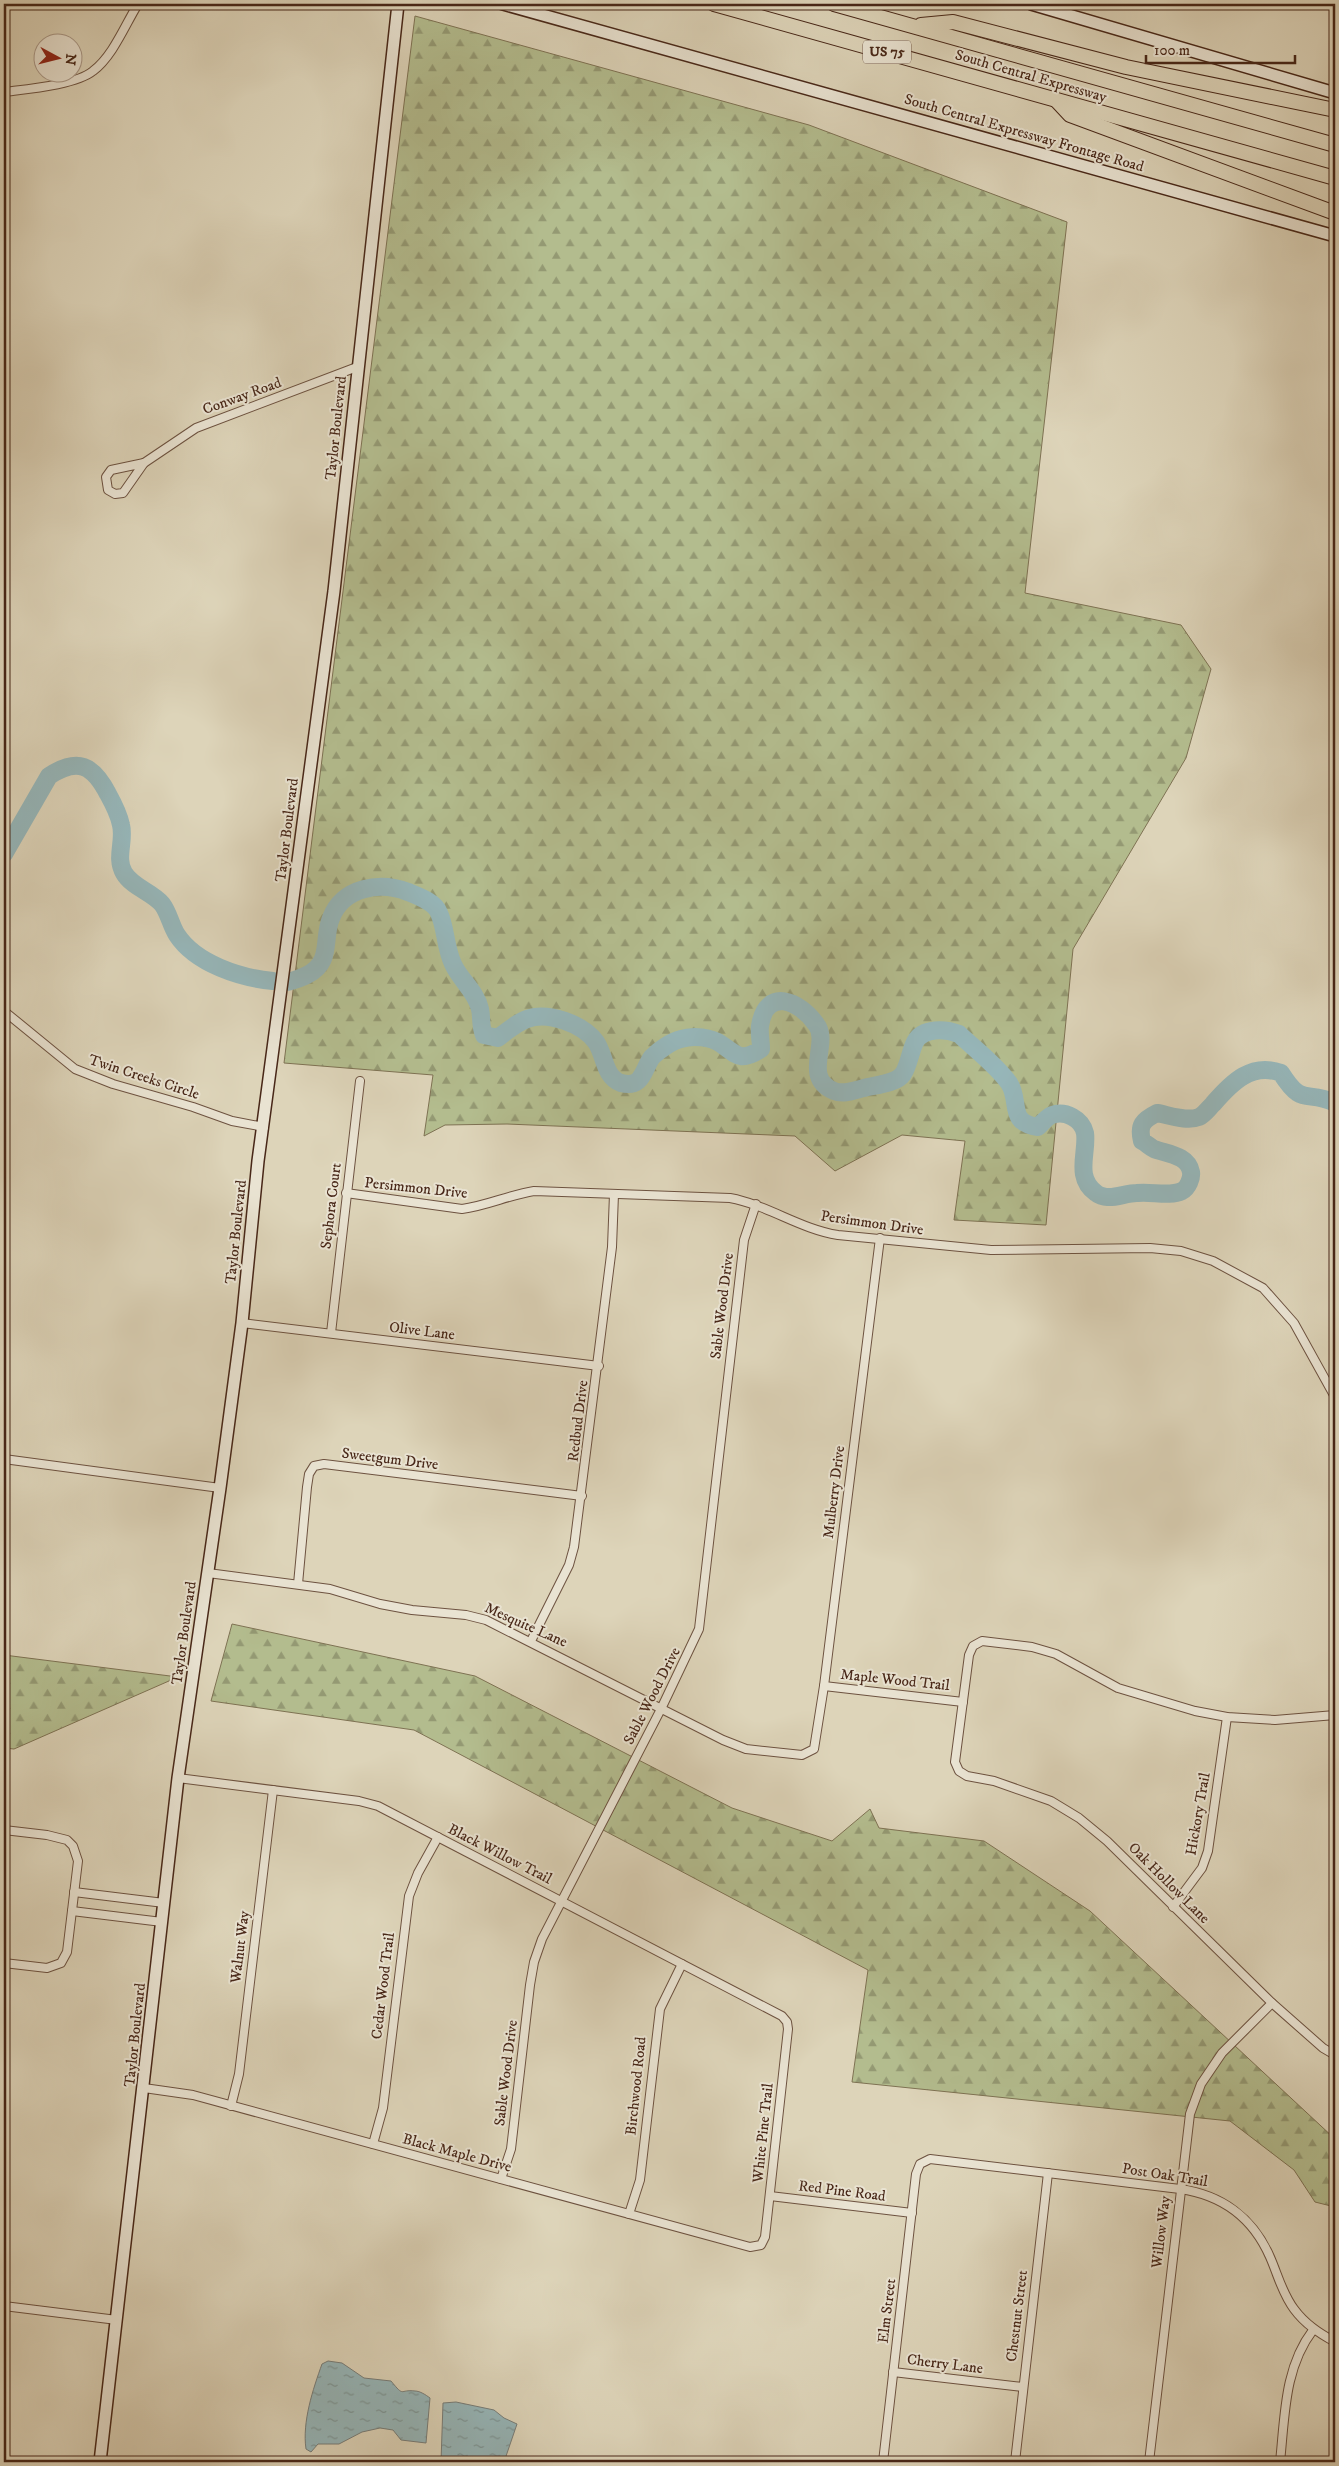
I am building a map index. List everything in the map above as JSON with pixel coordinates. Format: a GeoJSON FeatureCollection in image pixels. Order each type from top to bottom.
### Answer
{"type":"FeatureCollection","features":[{"type":"Feature","properties":{"kind":"highway","name":"South Central Expressway"},"geometry":{"type":"LineString","coordinates":[[715,4],[1335,178]]}},
{"type":"Feature","properties":{"kind":"highway","name":"South Central Expressway"},"geometry":{"type":"LineString","coordinates":[[834,4],[1335,145]]}},
{"type":"Feature","properties":{"kind":"highway"},"geometry":{"type":"LineString","coordinates":[[910,26],[953,22],[1126,67],[1335,110]]}},
{"type":"Feature","properties":{"kind":"highway"},"geometry":{"type":"LineString","coordinates":[[1056,100],[1070,115],[1335,213]]}},
{"type":"Feature","properties":{"kind":"street"},"geometry":{"type":"LineString","coordinates":[[4,92],[70,82],[94,71],[111,49],[138,4]]}},
{"type":"Feature","properties":{"kind":"street","name":"Taylor Boulevard"},"geometry":{"type":"LineString","coordinates":[[100,2462],[118,2320],[178,1778],[242,1323],[264,1127],[334,591],[398,4]]}},
{"type":"Feature","properties":{"kind":"street","name":"South Central Expressway Frontage Road"},"geometry":{"type":"LineString","coordinates":[[503,4],[1335,236]]}},
{"type":"Feature","properties":{"kind":"street"},"geometry":{"type":"LineString","coordinates":[[1031,4],[1335,93]]}},
{"type":"Feature","properties":{"kind":"street","name":"Conway Road"},"geometry":{"type":"LineString","coordinates":[[144,463],[111,470],[106,477],[108,490],[115,494],[123,492],[144,463],[196,428],[357,367]]}},
{"type":"Feature","properties":{"kind":"street","name":"Twin Creeks Circle"},"geometry":{"type":"LineString","coordinates":[[4,1011],[74,1069],[113,1084],[194,1106],[232,1121],[264,1127]]}},
{"type":"Feature","properties":{"kind":"street","name":"Sephora Court"},"geometry":{"type":"LineString","coordinates":[[331,1333],[360,1081]]}},
{"type":"Feature","properties":{"kind":"street","name":"Persimmon Drive"},"geometry":{"type":"LineString","coordinates":[[346,1194],[462,1209],[476,1207],[515,1194],[534,1191],[730,1198],[756,1204],[820,1232],[942,1247],[991,1250],[1150,1248],[1182,1251],[1213,1261],[1263,1288],[1294,1322],[1335,1397]]}},
{"type":"Feature","properties":{"kind":"street","name":"Redbud Drive"},"geometry":{"type":"LineString","coordinates":[[531,1641],[569,1565],[582,1496],[612,1247],[614,1194]]}},
{"type":"Feature","properties":{"kind":"street","name":"Sable Wood Drive"},"geometry":{"type":"LineString","coordinates":[[501,2179],[511,2149],[534,1962],[542,1939],[661,1710],[699,1629],[744,1240],[756,1204]]}},
{"type":"Feature","properties":{"kind":"street","name":"Mulberry Drive"},"geometry":{"type":"LineString","coordinates":[[814,1750],[824,1686],[880,1238]]}},
{"type":"Feature","properties":{"kind":"street","name":"Olive Lane"},"geometry":{"type":"LineString","coordinates":[[242,1323],[599,1366]]}},
{"type":"Feature","properties":{"kind":"street"},"geometry":{"type":"LineString","coordinates":[[4,1459],[220,1488]]}},
{"type":"Feature","properties":{"kind":"street","name":"Sweetgum Drive"},"geometry":{"type":"LineString","coordinates":[[298,1584],[307,1488],[309,1474],[314,1466],[324,1464],[582,1496]]}},
{"type":"Feature","properties":{"kind":"street","name":"Mesquite Lane"},"geometry":{"type":"LineString","coordinates":[[208,1572],[330,1589],[380,1604],[412,1610],[466,1615],[486,1620],[531,1641],[661,1710],[746,1749],[802,1755],[814,1750]]}},
{"type":"Feature","properties":{"kind":"street"},"geometry":{"type":"LineString","coordinates":[[963,1702],[969,1655],[973,1646],[982,1641],[1032,1647],[1056,1654],[1118,1688],[1195,1711],[1227,1717],[1275,1720],[1335,1715]]}},
{"type":"Feature","properties":{"kind":"street","name":"Maple Wood Trail"},"geometry":{"type":"LineString","coordinates":[[824,1686],[963,1702]]}},
{"type":"Feature","properties":{"kind":"street","name":"Oak Hollow Lane"},"geometry":{"type":"LineString","coordinates":[[963,1702],[955,1762],[959,1771],[967,1776],[1025,1790],[1051,1801],[1079,1818],[1107,1841],[1272,2003],[1324,2048],[1335,2054]]}},
{"type":"Feature","properties":{"kind":"street","name":"Hickory Trail"},"geometry":{"type":"LineString","coordinates":[[1173,1907],[1202,1868],[1208,1851],[1227,1717]]}},
{"type":"Feature","properties":{"kind":"street","name":"Black Willow Trail"},"geometry":{"type":"LineString","coordinates":[[178,1778],[359,1801],[378,1806],[782,2016],[787,2022]]}},
{"type":"Feature","properties":{"kind":"street","name":"Walnut Way"},"geometry":{"type":"LineString","coordinates":[[231,2106],[238,2074],[273,1790]]}},
{"type":"Feature","properties":{"kind":"street"},"geometry":{"type":"LineString","coordinates":[[4,1830],[47,1835],[67,1840],[73,1846],[78,1860],[67,1952],[61,1963],[46,1968],[4,1963]]}},
{"type":"Feature","properties":{"kind":"street","name":"Cedar Wood Trail"},"geometry":{"type":"LineString","coordinates":[[373,2144],[382,2108],[409,1896],[418,1873],[438,1837]]}},
{"type":"Feature","properties":{"kind":"street"},"geometry":{"type":"LineString","coordinates":[[74,1892],[164,1903]]}},
{"type":"Feature","properties":{"kind":"street"},"geometry":{"type":"LineString","coordinates":[[72,1911],[162,1922]]}},
{"type":"Feature","properties":{"kind":"street","name":"Birchwood Road"},"geometry":{"type":"LineString","coordinates":[[629,2214],[640,2180],[660,2009],[682,1964]]}},
{"type":"Feature","properties":{"kind":"street","name":"Willow Way"},"geometry":{"type":"LineString","coordinates":[[1149,2462],[1190,2114],[1201,2084],[1222,2053],[1272,2003]]}},
{"type":"Feature","properties":{"kind":"street","name":"White Pine Trail"},"geometry":{"type":"LineString","coordinates":[[761,2246],[765,2237],[770,2196],[787,2022]]}},
{"type":"Feature","properties":{"kind":"street","name":"Black Maple Drive"},"geometry":{"type":"LineString","coordinates":[[144,2088],[193,2095],[750,2247],[761,2246]]}},
{"type":"Feature","properties":{"kind":"street","name":"Post Oak Trail"},"geometry":{"type":"LineString","coordinates":[[920,2164],[930,2159],[1180,2189],[1198,2192],[1219,2199],[1240,2214],[1259,2235],[1270,2257],[1281,2288],[1294,2309],[1313,2330],[1335,2342]]}},
{"type":"Feature","properties":{"kind":"street","name":"Elm Street"},"geometry":{"type":"LineString","coordinates":[[883,2462],[916,2174],[920,2164]]}},
{"type":"Feature","properties":{"kind":"street","name":"Chestnut Street"},"geometry":{"type":"LineString","coordinates":[[1014,2462],[1048,2173]]}},
{"type":"Feature","properties":{"kind":"street","name":"Red Pine Road"},"geometry":{"type":"LineString","coordinates":[[770,2196],[912,2213]]}},
{"type":"Feature","properties":{"kind":"street"},"geometry":{"type":"LineString","coordinates":[[4,2306],[118,2320]]}},
{"type":"Feature","properties":{"kind":"street"},"geometry":{"type":"LineString","coordinates":[[1280,2462],[1288,2388],[1293,2366],[1301,2346],[1313,2330]]}},
{"type":"Feature","properties":{"kind":"street","name":"Cherry Lane"},"geometry":{"type":"LineString","coordinates":[[893,2372],[1023,2387]]}},
{"type":"Feature","properties":{"kind":"green space"},"geometry":{"type":"Polygon","coordinates":[[[415,16],[809,125],[1067,222],[1025,593],[1181,625],[1211,669],[1186,758],[1073,949],[1046,1225],[954,1220],[965,1141],[902,1135],[835,1171],[795,1136],[507,1124],[445,1125],[424,1136],[433,1075],[284,1063],[415,16]]]}},
{"type":"Feature","properties":{"kind":"green space"},"geometry":{"type":"Polygon","coordinates":[[[232,1624],[475,1676],[732,1808],[832,1841],[870,1809],[879,1828],[984,1841],[1090,1911],[1335,2139],[1335,2207],[1315,2202],[1294,2170],[1230,2121],[852,2082],[868,1970],[414,1730],[211,1701],[232,1624]]]}},
{"type":"Feature","properties":{"kind":"green space"},"geometry":{"type":"Polygon","coordinates":[[[4,1655],[178,1677],[14,1749],[4,1748],[4,1655]]]}},
{"type":"Feature","properties":{"kind":"water"},"geometry":{"type":"Polygon","coordinates":[[[328,2361],[342,2363],[364,2378],[391,2381],[402,2392],[417,2391],[430,2398],[426,2443],[401,2440],[393,2430],[380,2428],[362,2432],[339,2444],[318,2444],[311,2452],[306,2449],[305,2439],[309,2406],[322,2364],[328,2361]]]}},
{"type":"Feature","properties":{"kind":"water"},"geometry":{"type":"Polygon","coordinates":[[[456,2402],[494,2410],[504,2418],[517,2424],[504,2462],[441,2462],[443,2403],[456,2402]]]}},
{"type":"Feature","properties":{"kind":"waterway"},"geometry":{"type":"LineString","coordinates":[[4,854],[49,776],[68,767],[84,767],[97,776],[117,813],[122,831],[120,861],[124,873],[132,882],[162,904],[177,935],[185,945],[207,962],[220,968],[247,977],[273,981]]}},
{"type":"Feature","properties":{"kind":"waterway"},"geometry":{"type":"LineString","coordinates":[[286,982],[307,975],[320,964],[324,957],[328,926],[344,899],[364,889],[386,887],[416,895],[437,909],[453,964],[478,1003],[484,1035],[498,1038],[519,1023],[535,1017],[555,1018],[564,1021],[583,1030],[596,1042],[611,1076],[621,1083],[628,1084],[638,1081],[652,1057],[677,1040],[702,1037],[721,1044],[740,1056],[754,1053],[761,1049],[760,1026],[763,1013],[776,1002],[784,1001],[793,1004],[816,1024],[820,1032],[819,1077],[824,1085],[838,1092],[849,1092],[896,1080],[903,1074],[913,1046],[919,1037],[935,1030],[954,1032],[959,1034],[998,1070],[1009,1083],[1018,1116],[1022,1121],[1028,1125],[1038,1127],[1050,1116],[1057,1114],[1067,1115],[1077,1120],[1085,1133],[1083,1164],[1085,1180],[1096,1193],[1106,1197],[1142,1193],[1171,1194],[1184,1190],[1191,1177],[1189,1166],[1181,1159],[1154,1149],[1142,1141],[1141,1127],[1148,1118],[1157,1113],[1184,1118],[1199,1117],[1235,1082],[1252,1072],[1271,1070],[1281,1073],[1288,1084],[1300,1094],[1335,1103]]}}]}
